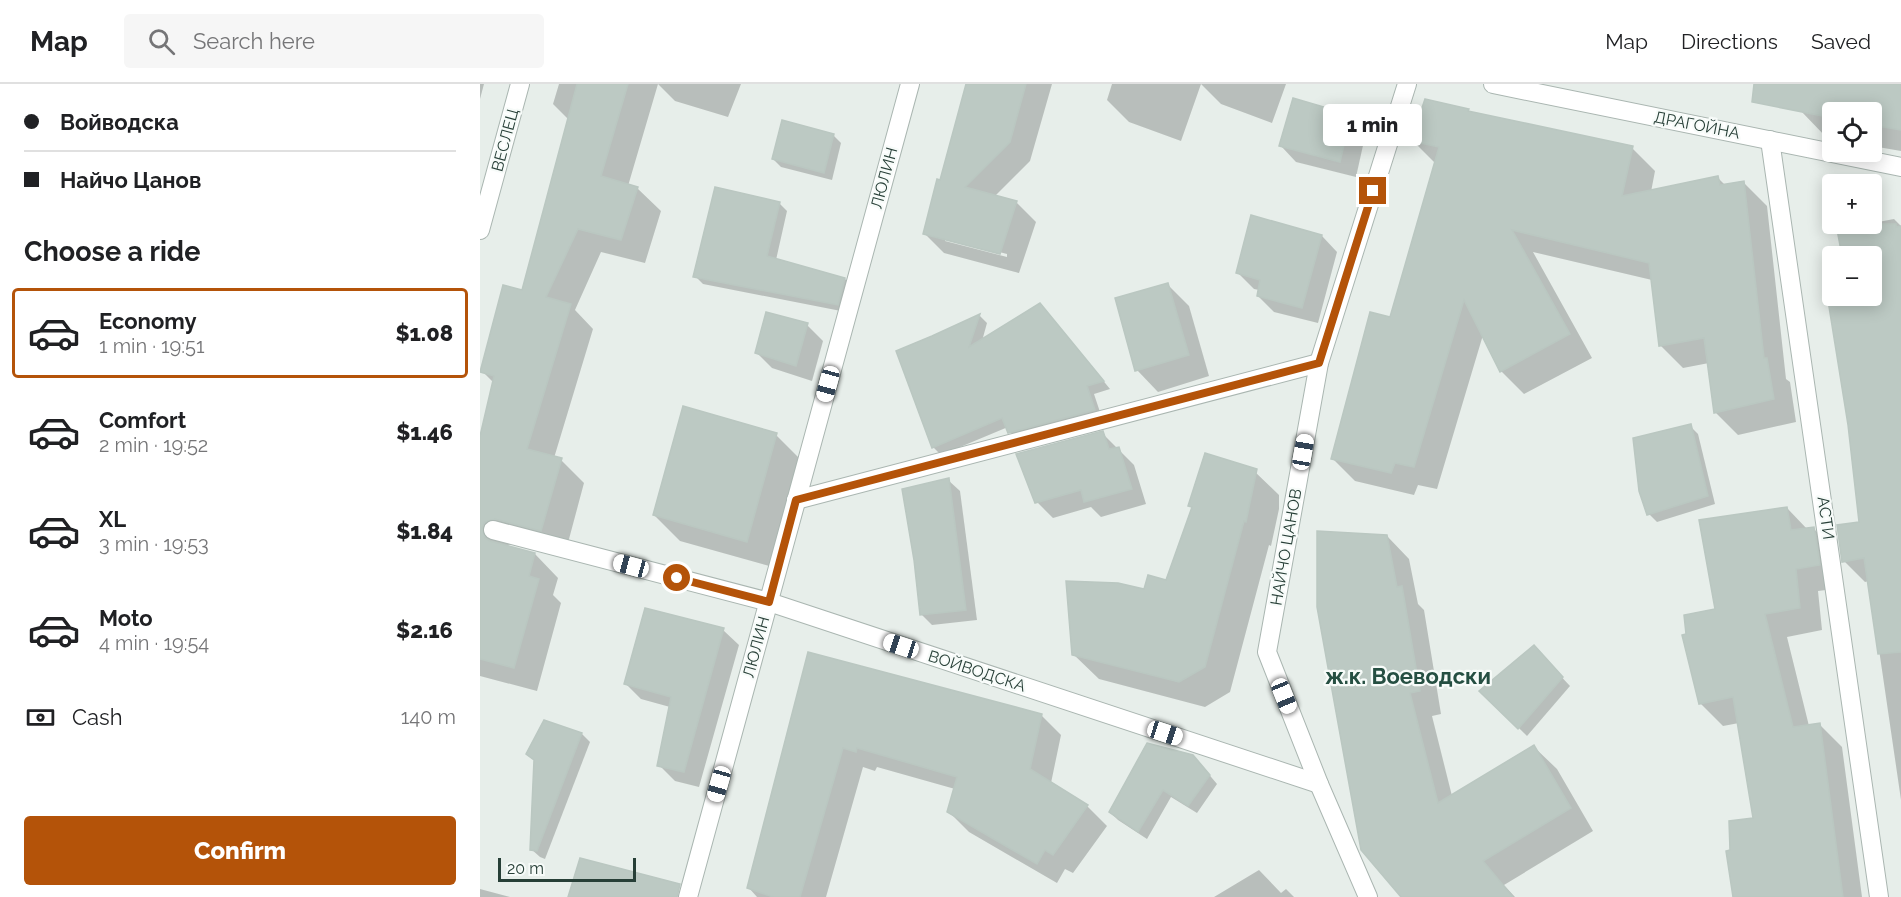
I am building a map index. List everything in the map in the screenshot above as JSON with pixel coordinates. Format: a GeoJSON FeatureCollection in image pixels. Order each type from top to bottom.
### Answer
{"type":"FeatureCollection","features":[{"type":"Feature","properties":{"kind":"street","name":"ВЕСЛЕЦ"},"geometry":{"type":"LineString","coordinates":[[480,230],[520,84]]}},
{"type":"Feature","properties":{"kind":"street","name":"ЛЮЛИН"},"geometry":{"type":"LineString","coordinates":[[688,897],[910,84]]}},
{"type":"Feature","properties":{"kind":"street","name":"НАЙЧО ЦАНОВ"},"geometry":{"type":"LineString","coordinates":[[1368,897],[1319,784],[1267,652],[1319,363],[1407,84]]}},
{"type":"Feature","properties":{"kind":"street","name":"ДРАГОЙНА"},"geometry":{"type":"LineString","coordinates":[[1493,84],[1901,167]]}},
{"type":"Feature","properties":{"kind":"street","name":"АСТИ"},"geometry":{"type":"LineString","coordinates":[[1770,140],[1879,897]]}},
{"type":"Feature","properties":{"kind":"street"},"geometry":{"type":"LineString","coordinates":[[796,500],[1319,363]]}},
{"type":"Feature","properties":{"kind":"street","name":"ВОЙВОДСКА"},"geometry":{"type":"LineString","coordinates":[[493,530],[769,602],[1319,784]]}},
{"type":"Feature","properties":{"kind":"building"},"geometry":{"type":"Polygon","coordinates":[[[577,84],[628,84],[601,176],[638,187],[621,240],[578,229],[546,297],[571,304],[527,449],[562,458],[541,531],[495,519],[485,522],[482,528],[485,538],[490,541],[535,553],[529,576],[539,579],[514,668],[480,659],[480,436],[494,376],[480,372],[503,285],[522,290],[577,84]]]}},
{"type":"Feature","properties":{"kind":"building"},"geometry":{"type":"Polygon","coordinates":[[[966,84],[1026,84],[1010,142],[965,187],[1017,201],[1000,254],[923,234],[966,84]]]}},
{"type":"Feature","properties":{"kind":"building"},"geometry":{"type":"Polygon","coordinates":[[[1754,84],[1901,84],[1901,130],[1882,127],[1882,102],[1822,102],[1822,116],[1752,102],[1754,84]]]}},
{"type":"Feature","properties":{"kind":"building"},"geometry":{"type":"Polygon","coordinates":[[[1293,98],[1351,115],[1340,162],[1279,146],[1293,98]]]}},
{"type":"Feature","properties":{"kind":"building"},"geometry":{"type":"Polygon","coordinates":[[[1425,99],[1469,109],[1468,111],[1633,146],[1622,196],[1718,176],[1720,185],[1744,181],[1764,358],[1767,358],[1774,399],[1714,413],[1704,338],[1659,346],[1649,263],[1512,230],[1570,334],[1500,372],[1464,300],[1414,467],[1395,463],[1391,473],[1331,459],[1370,312],[1390,317],[1439,147],[1411,141],[1425,99]]]}},
{"type":"Feature","properties":{"kind":"building"},"geometry":{"type":"Polygon","coordinates":[[[782,120],[834,134],[824,173],[772,159],[782,120]]]}},
{"type":"Feature","properties":{"kind":"building"},"geometry":{"type":"Polygon","coordinates":[[[715,187],[780,202],[767,256],[845,278],[838,305],[693,277],[715,187]]]}},
{"type":"Feature","properties":{"kind":"building"},"geometry":{"type":"Polygon","coordinates":[[[1251,215],[1322,235],[1302,308],[1257,296],[1260,280],[1236,273],[1251,215]]]}},
{"type":"Feature","properties":{"kind":"building"},"geometry":{"type":"Polygon","coordinates":[[[1882,224],[1901,226],[1901,652],[1878,654],[1864,558],[1842,562],[1837,525],[1859,522],[1848,425],[1829,306],[1882,306],[1882,246],[1840,246],[1838,234],[1882,234],[1882,224]]]}},
{"type":"Feature","properties":{"kind":"building"},"geometry":{"type":"Polygon","coordinates":[[[1168,283],[1189,355],[1135,371],[1115,298],[1168,283]]]}},
{"type":"Feature","properties":{"kind":"building"},"geometry":{"type":"Polygon","coordinates":[[[1040,303],[1104,381],[1087,386],[1095,410],[1008,433],[1002,418],[932,448],[896,351],[980,314],[969,347],[1040,303]]]}},
{"type":"Feature","properties":{"kind":"building"},"geometry":{"type":"Polygon","coordinates":[[[766,312],[808,323],[796,366],[755,353],[766,312]]]}},
{"type":"Feature","properties":{"kind":"building"},"geometry":{"type":"Polygon","coordinates":[[[683,406],[777,433],[747,542],[653,515],[683,406]]]}},
{"type":"Feature","properties":{"kind":"building"},"geometry":{"type":"Polygon","coordinates":[[[1691,424],[1708,496],[1647,515],[1639,491],[1633,438],[1691,424]]]}},
{"type":"Feature","properties":{"kind":"building"},"geometry":{"type":"Polygon","coordinates":[[[1103,431],[1109,449],[1119,447],[1132,489],[1084,502],[1081,490],[1035,503],[1016,454],[1103,431]]]}},
{"type":"Feature","properties":{"kind":"building"},"geometry":{"type":"Polygon","coordinates":[[[1205,453],[1257,469],[1246,522],[1244,521],[1205,667],[1179,682],[1072,655],[1066,581],[1118,583],[1144,589],[1148,575],[1166,580],[1192,507],[1188,506],[1205,453]]]}},
{"type":"Feature","properties":{"kind":"building"},"geometry":{"type":"Polygon","coordinates":[[[949,478],[966,610],[920,615],[914,560],[902,489],[949,478]]]}},
{"type":"Feature","properties":{"kind":"building"},"geometry":{"type":"Polygon","coordinates":[[[1787,507],[1791,530],[1814,527],[1820,565],[1796,569],[1800,608],[1765,614],[1793,727],[1820,723],[1843,897],[1733,897],[1726,851],[1730,850],[1729,821],[1753,818],[1733,697],[1699,704],[1682,635],[1686,634],[1684,615],[1715,609],[1699,520],[1787,507]]]}},
{"type":"Feature","properties":{"kind":"building"},"geometry":{"type":"Polygon","coordinates":[[[1317,531],[1387,535],[1397,587],[1402,586],[1420,691],[1410,693],[1438,803],[1534,745],[1571,808],[1483,861],[1513,897],[1401,897],[1361,850],[1317,607],[1317,531]]]}},
{"type":"Feature","properties":{"kind":"building"},"geometry":{"type":"Polygon","coordinates":[[[645,608],[724,628],[684,772],[657,766],[671,697],[624,684],[645,608]]]}},
{"type":"Feature","properties":{"kind":"building"},"geometry":{"type":"Polygon","coordinates":[[[1534,645],[1563,677],[1518,729],[1479,691],[1534,645]]]}},
{"type":"Feature","properties":{"kind":"building"},"geometry":{"type":"Polygon","coordinates":[[[808,652],[1042,714],[1030,769],[1088,805],[1053,855],[1045,850],[1037,864],[947,812],[957,777],[857,748],[856,752],[843,748],[800,897],[773,897],[747,888],[808,652]]]}},
{"type":"Feature","properties":{"kind":"building"},"geometry":{"type":"Polygon","coordinates":[[[544,720],[582,733],[537,851],[530,850],[534,760],[526,754],[544,720]]]}},
{"type":"Feature","properties":{"kind":"building"},"geometry":{"type":"Polygon","coordinates":[[[1147,743],[1193,755],[1210,775],[1188,806],[1163,790],[1138,832],[1109,812],[1147,743]]]}},
{"type":"Feature","properties":{"kind":"building"},"geometry":{"type":"Polygon","coordinates":[[[580,858],[680,884],[677,897],[568,897],[580,858]]]}},
{"type":"Feature","properties":{"kind":"district","name":"ж.к. Воеводски"},"geometry":{"type":"Point","coordinates":[1408,676]}},
{"type":"Feature","properties":{"kind":"route"},"geometry":{"type":"LineString","coordinates":[[677,578],[769,602],[796,500],[1319,363],[1373,191]]}}]}
